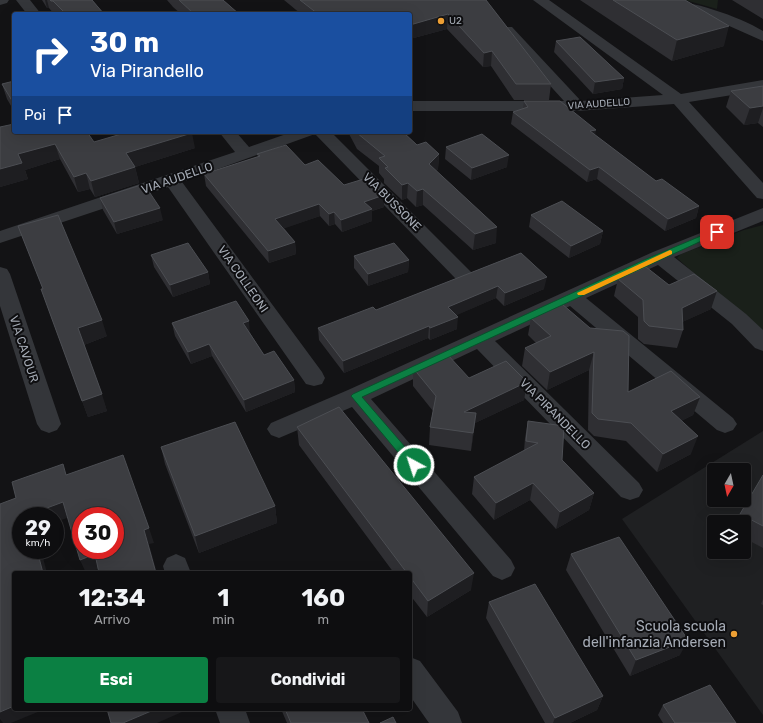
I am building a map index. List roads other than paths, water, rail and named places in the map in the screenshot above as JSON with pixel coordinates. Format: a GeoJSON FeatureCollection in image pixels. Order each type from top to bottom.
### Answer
{"type":"FeatureCollection","features":[{"type":"Feature","properties":{"kind":"street"},"geometry":{"type":"LineString","coordinates":[[23,0],[32,12]]}},
{"type":"Feature","properties":{"kind":"street"},"geometry":{"type":"LineString","coordinates":[[540,0],[678,99],[763,194]]}},
{"type":"Feature","properties":{"kind":"street"},"geometry":{"type":"LineString","coordinates":[[670,0],[677,4],[730,21],[750,29],[763,37]]}},
{"type":"Feature","properties":{"kind":"street"},"geometry":{"type":"LineString","coordinates":[[507,30],[577,106]]}},
{"type":"Feature","properties":{"kind":"street","name":"VIA AUDELLO"},"geometry":{"type":"LineString","coordinates":[[412,106],[577,106],[678,99],[763,86]]}},
{"type":"Feature","properties":{"kind":"street"},"geometry":{"type":"LineString","coordinates":[[229,134],[246,154]]}},
{"type":"Feature","properties":{"kind":"street","name":"VIA AUDELLO"},"geometry":{"type":"LineString","coordinates":[[0,236],[172,180],[302,134]]}},
{"type":"Feature","properties":{"kind":"street","name":"VIA BUSSONE"},"geometry":{"type":"LineString","coordinates":[[324,134],[462,273]]}},
{"type":"Feature","properties":{"kind":"street","name":"VIA COLLEONI"},"geometry":{"type":"LineString","coordinates":[[172,180],[314,378]]}},
{"type":"Feature","properties":{"kind":"street"},"geometry":{"type":"LineString","coordinates":[[280,428],[356,396],[660,256],[763,214]]}},
{"type":"Feature","properties":{"kind":"street"},"geometry":{"type":"LineString","coordinates":[[660,256],[739,319],[763,343]]}},
{"type":"Feature","properties":{"kind":"street","name":"VIA CAVOUR"},"geometry":{"type":"LineString","coordinates":[[0,274],[49,424]]}},
{"type":"Feature","properties":{"kind":"street"},"geometry":{"type":"LineString","coordinates":[[572,297],[725,424]]}},
{"type":"Feature","properties":{"kind":"street","name":"VIA PIRANDELLO"},"geometry":{"type":"LineString","coordinates":[[480,339],[630,490]]}},
{"type":"Feature","properties":{"kind":"street"},"geometry":{"type":"LineString","coordinates":[[356,396],[502,568]]}},
{"type":"Feature","properties":{"kind":"street"},"geometry":{"type":"LineString","coordinates":[[412,673],[447,723]]}},
{"type":"Feature","properties":{"kind":"street"},"geometry":{"type":"LineString","coordinates":[[231,711],[235,723]]}},
{"type":"Feature","properties":{"kind":"place","name":"U2"},"geometry":{"type":"Point","coordinates":[441,21]}},
{"type":"Feature","properties":{"kind":"place","name":"Scuola scuola dell'infanzia Andersen"},"geometry":{"type":"Point","coordinates":[734,634]}}]}
